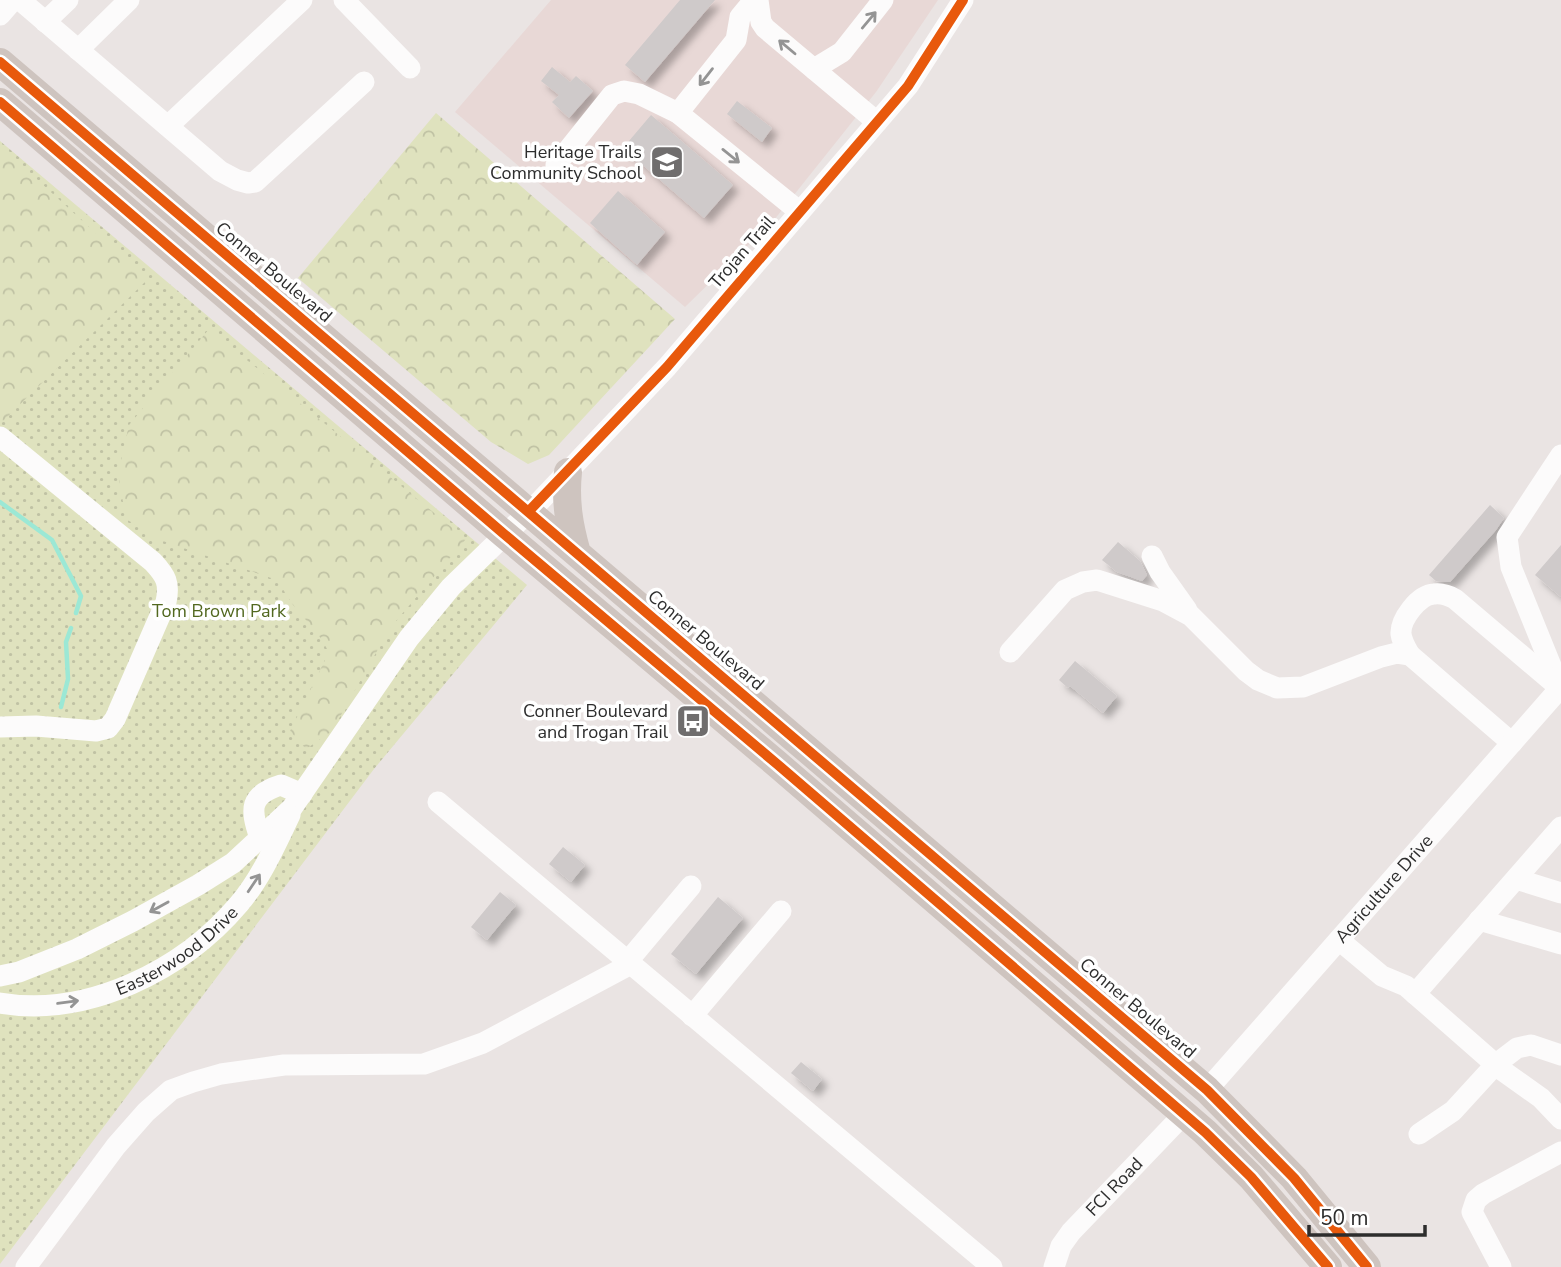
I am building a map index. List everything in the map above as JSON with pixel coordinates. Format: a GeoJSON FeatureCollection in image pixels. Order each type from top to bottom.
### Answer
{"type":"FeatureCollection","features":[{"type":"Feature","properties":{"kind":"main road","name":"Conner Boulevard"},"geometry":{"type":"LineString","coordinates":[[0,62],[1208,1090],[1294,1178],[1367,1267]]}},
{"type":"Feature","properties":{"kind":"main road"},"geometry":{"type":"LineString","coordinates":[[0,102],[1184,1114],[1251,1177],[1328,1267]]}},
{"type":"Feature","properties":{"kind":"main road"},"geometry":{"type":"LineString","coordinates":[[568,472],[566,504],[577,553]]}},
{"type":"Feature","properties":{"kind":"main road"},"geometry":{"type":"LineString","coordinates":[[1184,1114],[1208,1090]]}},
{"type":"Feature","properties":{"kind":"street"},"geometry":{"type":"LineString","coordinates":[[0,15],[13,0]]}},
{"type":"Feature","properties":{"kind":"street"},"geometry":{"type":"LineString","coordinates":[[20,0],[220,171],[237,180],[255,183],[364,82]]}},
{"type":"Feature","properties":{"kind":"street"},"geometry":{"type":"LineString","coordinates":[[46,22],[68,0]]}},
{"type":"Feature","properties":{"kind":"street"},"geometry":{"type":"LineString","coordinates":[[78,50],[129,0]]}},
{"type":"Feature","properties":{"kind":"street"},"geometry":{"type":"LineString","coordinates":[[168,126],[302,0]]}},
{"type":"Feature","properties":{"kind":"street"},"geometry":{"type":"LineString","coordinates":[[344,0],[410,68]]}},
{"type":"Feature","properties":{"kind":"street"},"geometry":{"type":"LineString","coordinates":[[756,0],[765,29],[877,122]]}},
{"type":"Feature","properties":{"kind":"street"},"geometry":{"type":"LineString","coordinates":[[678,113],[736,40],[740,17],[756,0]]}},
{"type":"Feature","properties":{"kind":"street"},"geometry":{"type":"LineString","coordinates":[[814,69],[842,52],[883,0]]}},
{"type":"Feature","properties":{"kind":"street","name":"Trojan Trail"},"geometry":{"type":"LineString","coordinates":[[528,512],[667,367],[908,86],[963,0]]}},
{"type":"Feature","properties":{"kind":"street"},"geometry":{"type":"LineString","coordinates":[[736,40],[765,29]]}},
{"type":"Feature","properties":{"kind":"street"},"geometry":{"type":"LineString","coordinates":[[556,165],[612,95],[624,91],[639,94],[678,113],[800,212]]}},
{"type":"Feature","properties":{"kind":"street"},"geometry":{"type":"LineString","coordinates":[[0,437],[153,562],[169,585],[166,602],[115,719],[108,728],[96,731],[36,726],[0,727]]}},
{"type":"Feature","properties":{"kind":"street"},"geometry":{"type":"LineString","coordinates":[[1561,455],[1507,537],[1511,566],[1561,688]]}},
{"type":"Feature","properties":{"kind":"street","name":"Easterwood Drive"},"geometry":{"type":"LineString","coordinates":[[0,1003],[65,1004],[95,998],[118,990],[169,964],[205,937],[240,903],[258,877],[296,803],[409,638],[451,587],[528,512]]}},
{"type":"Feature","properties":{"kind":"street"},"geometry":{"type":"LineString","coordinates":[[1152,556],[1191,616],[1246,671],[1258,680],[1277,688],[1303,687],[1381,657],[1397,653],[1410,655]]}},
{"type":"Feature","properties":{"kind":"street"},"geometry":{"type":"LineString","coordinates":[[1010,652],[1065,590],[1083,582],[1097,580],[1163,601],[1191,616]]}},
{"type":"Feature","properties":{"kind":"street"},"geometry":{"type":"LineString","coordinates":[[1512,743],[1410,655],[1401,631],[1404,621],[1426,596],[1445,594],[1455,599],[1561,688]]}},
{"type":"Feature","properties":{"kind":"street","name":"Agriculture Drive"},"geometry":{"type":"LineString","coordinates":[[1208,1090],[1561,688]]}},
{"type":"Feature","properties":{"kind":"street"},"geometry":{"type":"LineString","coordinates":[[260,838],[253,819],[256,801],[265,790],[281,785],[296,803]]}},
{"type":"Feature","properties":{"kind":"street"},"geometry":{"type":"LineString","coordinates":[[438,802],[992,1267]]}},
{"type":"Feature","properties":{"kind":"street","name":"Easterwood Drive"},"geometry":{"type":"LineString","coordinates":[[0,976],[19,972],[76,949],[198,885],[233,863],[296,803]]}},
{"type":"Feature","properties":{"kind":"street"},"geometry":{"type":"LineString","coordinates":[[1415,994],[1561,827]]}},
{"type":"Feature","properties":{"kind":"street"},"geometry":{"type":"LineString","coordinates":[[1516,878],[1561,893]]}},
{"type":"Feature","properties":{"kind":"street"},"geometry":{"type":"LineString","coordinates":[[26,1267],[116,1146],[146,1112],[171,1090],[221,1074],[284,1065],[424,1064],[484,1044],[629,963],[691,886]]}},
{"type":"Feature","properties":{"kind":"street"},"geometry":{"type":"LineString","coordinates":[[692,1016],[781,911]]}},
{"type":"Feature","properties":{"kind":"street"},"geometry":{"type":"LineString","coordinates":[[1479,920],[1561,944]]}},
{"type":"Feature","properties":{"kind":"street"},"geometry":{"type":"LineString","coordinates":[[1339,940],[1382,976],[1406,986],[1496,1064],[1541,1098],[1561,1119]]}},
{"type":"Feature","properties":{"kind":"street"},"geometry":{"type":"LineString","coordinates":[[1419,1134],[1453,1111],[1496,1064],[1517,1048],[1531,1045],[1561,1055]]}},
{"type":"Feature","properties":{"kind":"street","name":"FCI Road"},"geometry":{"type":"LineString","coordinates":[[1054,1267],[1060,1246],[1071,1231],[1184,1114]]}},
{"type":"Feature","properties":{"kind":"street"},"geometry":{"type":"LineString","coordinates":[[1501,1267],[1472,1212],[1473,1206],[1483,1194],[1561,1152]]}},
{"type":"Feature","properties":{"kind":"shaded area","name":"Heritage Trails Community School"},"geometry":{"type":"Polygon","coordinates":[[[551,0],[938,0],[876,92],[774,220],[685,307],[455,112],[551,0]]]}},
{"type":"Feature","properties":{"kind":"green space"},"geometry":{"type":"Polygon","coordinates":[[[436,113],[675,319],[549,455],[528,464],[491,442],[298,278],[436,113]]]}},
{"type":"Feature","properties":{"kind":"green space","name":"Tom Brown Park"},"geometry":{"type":"Polygon","coordinates":[[[0,141],[527,585],[374,769],[0,1264],[0,141]]]}},
{"type":"Feature","properties":{"kind":"green space"},"geometry":{"type":"Polygon","coordinates":[[[0,151],[6,151],[147,280],[0,424],[0,151]]]}},
{"type":"Feature","properties":{"kind":"green space"},"geometry":{"type":"Polygon","coordinates":[[[209,329],[466,539],[390,628],[332,731],[306,749],[290,731],[329,652],[277,580],[160,540],[126,519],[118,474],[129,425],[209,329]]]}},
{"type":"Feature","properties":{"kind":"building"},"geometry":{"type":"Polygon","coordinates":[[[680,0],[715,0],[645,82],[625,65],[680,0]]]}},
{"type":"Feature","properties":{"kind":"building"},"geometry":{"type":"Polygon","coordinates":[[[552,67],[570,82],[576,76],[593,91],[569,118],[552,102],[559,95],[541,81],[552,67]]]}},
{"type":"Feature","properties":{"kind":"building"},"geometry":{"type":"Polygon","coordinates":[[[737,101],[772,128],[762,142],[727,114],[737,101]]]}},
{"type":"Feature","properties":{"kind":"building"},"geometry":{"type":"Polygon","coordinates":[[[651,115],[733,185],[704,218],[623,148],[651,115]]]}},
{"type":"Feature","properties":{"kind":"building"},"geometry":{"type":"Polygon","coordinates":[[[618,191],[665,232],[637,265],[590,223],[618,191]]]}},
{"type":"Feature","properties":{"kind":"building"},"geometry":{"type":"Polygon","coordinates":[[[1490,505],[1504,518],[1496,530],[1450,582],[1436,581],[1429,575],[1490,505]]]}},
{"type":"Feature","properties":{"kind":"building"},"geometry":{"type":"Polygon","coordinates":[[[1118,542],[1140,561],[1147,575],[1142,581],[1117,572],[1102,560],[1118,542]]]}},
{"type":"Feature","properties":{"kind":"building"},"geometry":{"type":"Polygon","coordinates":[[[1561,545],[1561,597],[1535,575],[1561,545]]]}},
{"type":"Feature","properties":{"kind":"building"},"geometry":{"type":"Polygon","coordinates":[[[1075,661],[1117,696],[1103,713],[1059,680],[1075,661]]]}},
{"type":"Feature","properties":{"kind":"building"},"geometry":{"type":"Polygon","coordinates":[[[563,847],[585,865],[571,882],[549,864],[563,847]]]}},
{"type":"Feature","properties":{"kind":"building"},"geometry":{"type":"Polygon","coordinates":[[[500,892],[516,905],[487,940],[471,927],[500,892]]]}},
{"type":"Feature","properties":{"kind":"building"},"geometry":{"type":"Polygon","coordinates":[[[718,897],[743,918],[696,974],[671,954],[718,897]]]}},
{"type":"Feature","properties":{"kind":"building"},"geometry":{"type":"Polygon","coordinates":[[[801,1062],[822,1079],[813,1091],[791,1073],[801,1062]]]}},
{"type":"Feature","properties":{"kind":"waterway"},"geometry":{"type":"LineString","coordinates":[[0,502],[52,540],[81,596],[76,613]]}},
{"type":"Feature","properties":{"kind":"waterway"},"geometry":{"type":"LineString","coordinates":[[61,707],[68,679],[66,642],[71,628]]}},
{"type":"Feature","properties":{"kind":"cycle path"},"geometry":{"type":"LineString","coordinates":[[529,511],[667,367],[908,86],[963,0]]}},
{"type":"Feature","properties":{"kind":"cycle path"},"geometry":{"type":"LineString","coordinates":[[0,62],[1207,1090],[1294,1178],[1367,1267]]}},
{"type":"Feature","properties":{"kind":"cycle path"},"geometry":{"type":"LineString","coordinates":[[0,102],[1205,1132],[1251,1177],[1328,1267]]}},
{"type":"Feature","properties":{"kind":"place","name":"Heritage Trails Community School"},"geometry":{"type":"Point","coordinates":[667,162]}},
{"type":"Feature","properties":{"kind":"place","name":"Conner Boulevard and Trogan Trail"},"geometry":{"type":"Point","coordinates":[693,721]}}]}
